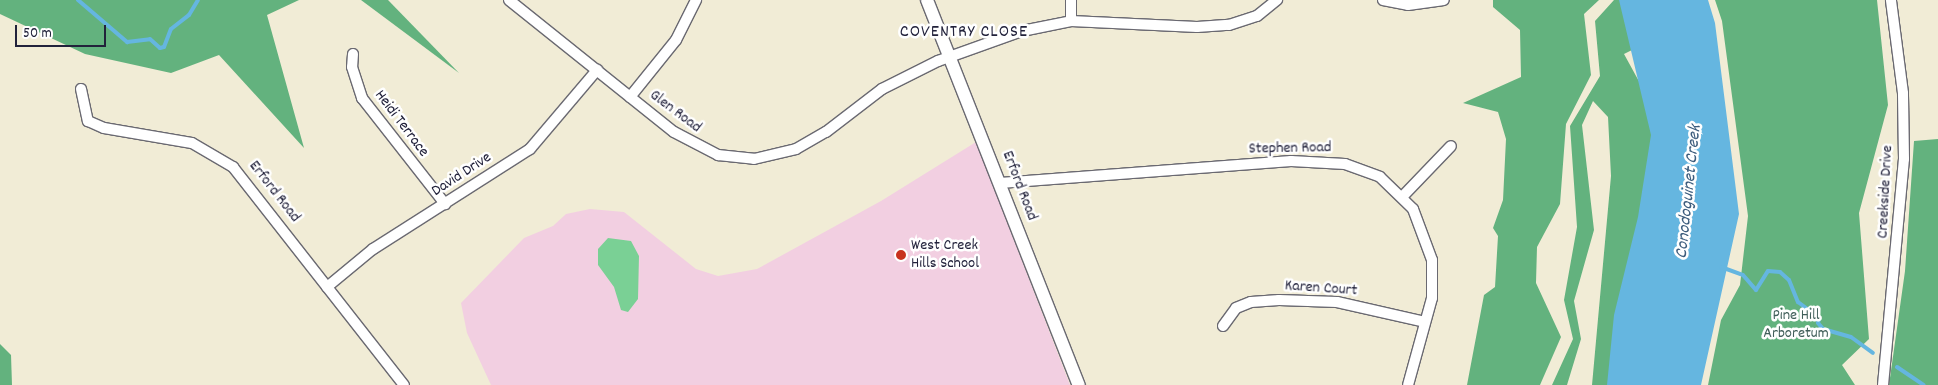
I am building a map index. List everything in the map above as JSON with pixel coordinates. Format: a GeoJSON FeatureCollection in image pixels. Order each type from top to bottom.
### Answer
{"type":"FeatureCollection","features":[{"type":"Feature","properties":{"kind":"street","name":"Glen Road"},"geometry":{"type":"LineString","coordinates":[[509,0],[697,147],[718,155],[754,158],[782,154],[811,142],[882,89],[950,57],[1022,31],[1071,21],[1197,27],[1230,25],[1256,16],[1277,0]]}},
{"type":"Feature","properties":{"kind":"street"},"geometry":{"type":"LineString","coordinates":[[630,96],[676,40],[696,0]]}},
{"type":"Feature","properties":{"kind":"street","name":"Erford Road"},"geometry":{"type":"LineString","coordinates":[[927,0],[1079,385]]}},
{"type":"Feature","properties":{"kind":"street"},"geometry":{"type":"LineString","coordinates":[[1071,0],[1071,21]]}},
{"type":"Feature","properties":{"kind":"street"},"geometry":{"type":"LineString","coordinates":[[1383,0],[1408,4],[1444,0]]}},
{"type":"Feature","properties":{"kind":"street","name":"Creekside Drive"},"geometry":{"type":"LineString","coordinates":[[1882,385],[1904,159],[1902,93],[1891,0]]}},
{"type":"Feature","properties":{"kind":"street","name":"Heidi Terrace"},"geometry":{"type":"LineString","coordinates":[[353,54],[352,67],[362,98],[445,204]]}},
{"type":"Feature","properties":{"kind":"street","name":"David Drive"},"geometry":{"type":"LineString","coordinates":[[327,287],[373,249],[530,149],[597,70]]}},
{"type":"Feature","properties":{"kind":"street","name":"Erford Road"},"geometry":{"type":"LineString","coordinates":[[81,89],[88,121],[104,128],[192,143],[221,157],[233,167],[404,385]]}},
{"type":"Feature","properties":{"kind":"street"},"geometry":{"type":"LineString","coordinates":[[1403,196],[1451,146]]}},
{"type":"Feature","properties":{"kind":"street","name":"Stephen Road"},"geometry":{"type":"LineString","coordinates":[[1000,183],[1328,161],[1380,177],[1403,196],[1420,221],[1432,260],[1432,298],[1408,385]]}},
{"type":"Feature","properties":{"kind":"street","name":"Karen Court"},"geometry":{"type":"LineString","coordinates":[[1223,326],[1236,308],[1251,302],[1279,300],[1337,302],[1425,322]]}},
{"type":"Feature","properties":{"kind":"shaded area","name":"West Creek Hills School"},"geometry":{"type":"Polygon","coordinates":[[[976,142],[1070,385],[491,385],[467,333],[461,303],[524,238],[553,226],[566,214],[590,209],[624,212],[696,269],[718,276],[757,269],[881,201],[976,142]]]}},
{"type":"Feature","properties":{"kind":"green space"},"geometry":{"type":"Polygon","coordinates":[[[0,0],[299,0],[267,15],[304,148],[219,55],[171,73],[85,54],[0,14],[0,0]]]}},
{"type":"Feature","properties":{"kind":"green space"},"geometry":{"type":"Polygon","coordinates":[[[361,0],[388,0],[459,73],[361,0]]]}},
{"type":"Feature","properties":{"kind":"green space"},"geometry":{"type":"Polygon","coordinates":[[[1493,0],[1599,0],[1584,14],[1591,75],[1566,124],[1560,204],[1537,247],[1536,283],[1561,337],[1540,385],[1467,385],[1484,295],[1495,287],[1498,236],[1493,228],[1503,200],[1506,139],[1498,112],[1463,103],[1521,77],[1520,30],[1493,7],[1493,0]]]}},
{"type":"Feature","properties":{"kind":"green space"},"geometry":{"type":"Polygon","coordinates":[[[1614,0],[1620,0],[1636,48],[1624,54],[1647,96],[1655,133],[1621,385],[1592,385],[1611,176],[1608,117],[1593,101],[1582,125],[1594,230],[1574,301],[1581,339],[1567,385],[1552,385],[1573,339],[1564,300],[1577,227],[1570,126],[1600,76],[1595,21],[1614,0]]]}},
{"type":"Feature","properties":{"kind":"green space","name":"Pine Hill Arboretum"},"geometry":{"type":"Polygon","coordinates":[[[1715,0],[1877,0],[1888,105],[1859,213],[1869,339],[1842,365],[1855,385],[1708,385],[1721,320],[1740,285],[1748,216],[1722,21],[1715,0]]]}},
{"type":"Feature","properties":{"kind":"green space"},"geometry":{"type":"Polygon","coordinates":[[[1938,139],[1938,385],[1889,385],[1905,271],[1914,141],[1938,139]]]}},
{"type":"Feature","properties":{"kind":"green space"},"geometry":{"type":"Polygon","coordinates":[[[608,238],[631,241],[639,256],[638,299],[628,312],[621,310],[614,287],[598,265],[598,249],[608,238]]]}},
{"type":"Feature","properties":{"kind":"green space"},"geometry":{"type":"Polygon","coordinates":[[[0,344],[11,355],[12,385],[0,385],[0,344]]]}},
{"type":"Feature","properties":{"kind":"water","name":"Conodoguinet Creek"},"geometry":{"type":"Polygon","coordinates":[[[1619,0],[1708,0],[1715,23],[1739,214],[1701,385],[1607,385],[1614,315],[1638,217],[1651,135],[1619,0]]]}},
{"type":"Feature","properties":{"kind":"waterway"},"geometry":{"type":"LineString","coordinates":[[78,0],[127,42],[150,39],[160,48],[164,47],[171,29],[189,15],[198,0]]}},
{"type":"Feature","properties":{"kind":"waterway"},"geometry":{"type":"LineString","coordinates":[[1721,267],[1743,275],[1756,290],[1768,271],[1780,272],[1789,280],[1798,302],[1819,318],[1818,323],[1823,329],[1851,337],[1873,353]]}},
{"type":"Feature","properties":{"kind":"waterway"},"geometry":{"type":"LineString","coordinates":[[1897,367],[1924,385]]}},
{"type":"Feature","properties":{"kind":"place","name":"West Creek Hills School"},"geometry":{"type":"Point","coordinates":[901,255]}},
{"type":"Feature","properties":{"kind":"district","name":"COVENTRY CLOSE"},"geometry":{"type":"Point","coordinates":[964,33]}}]}
